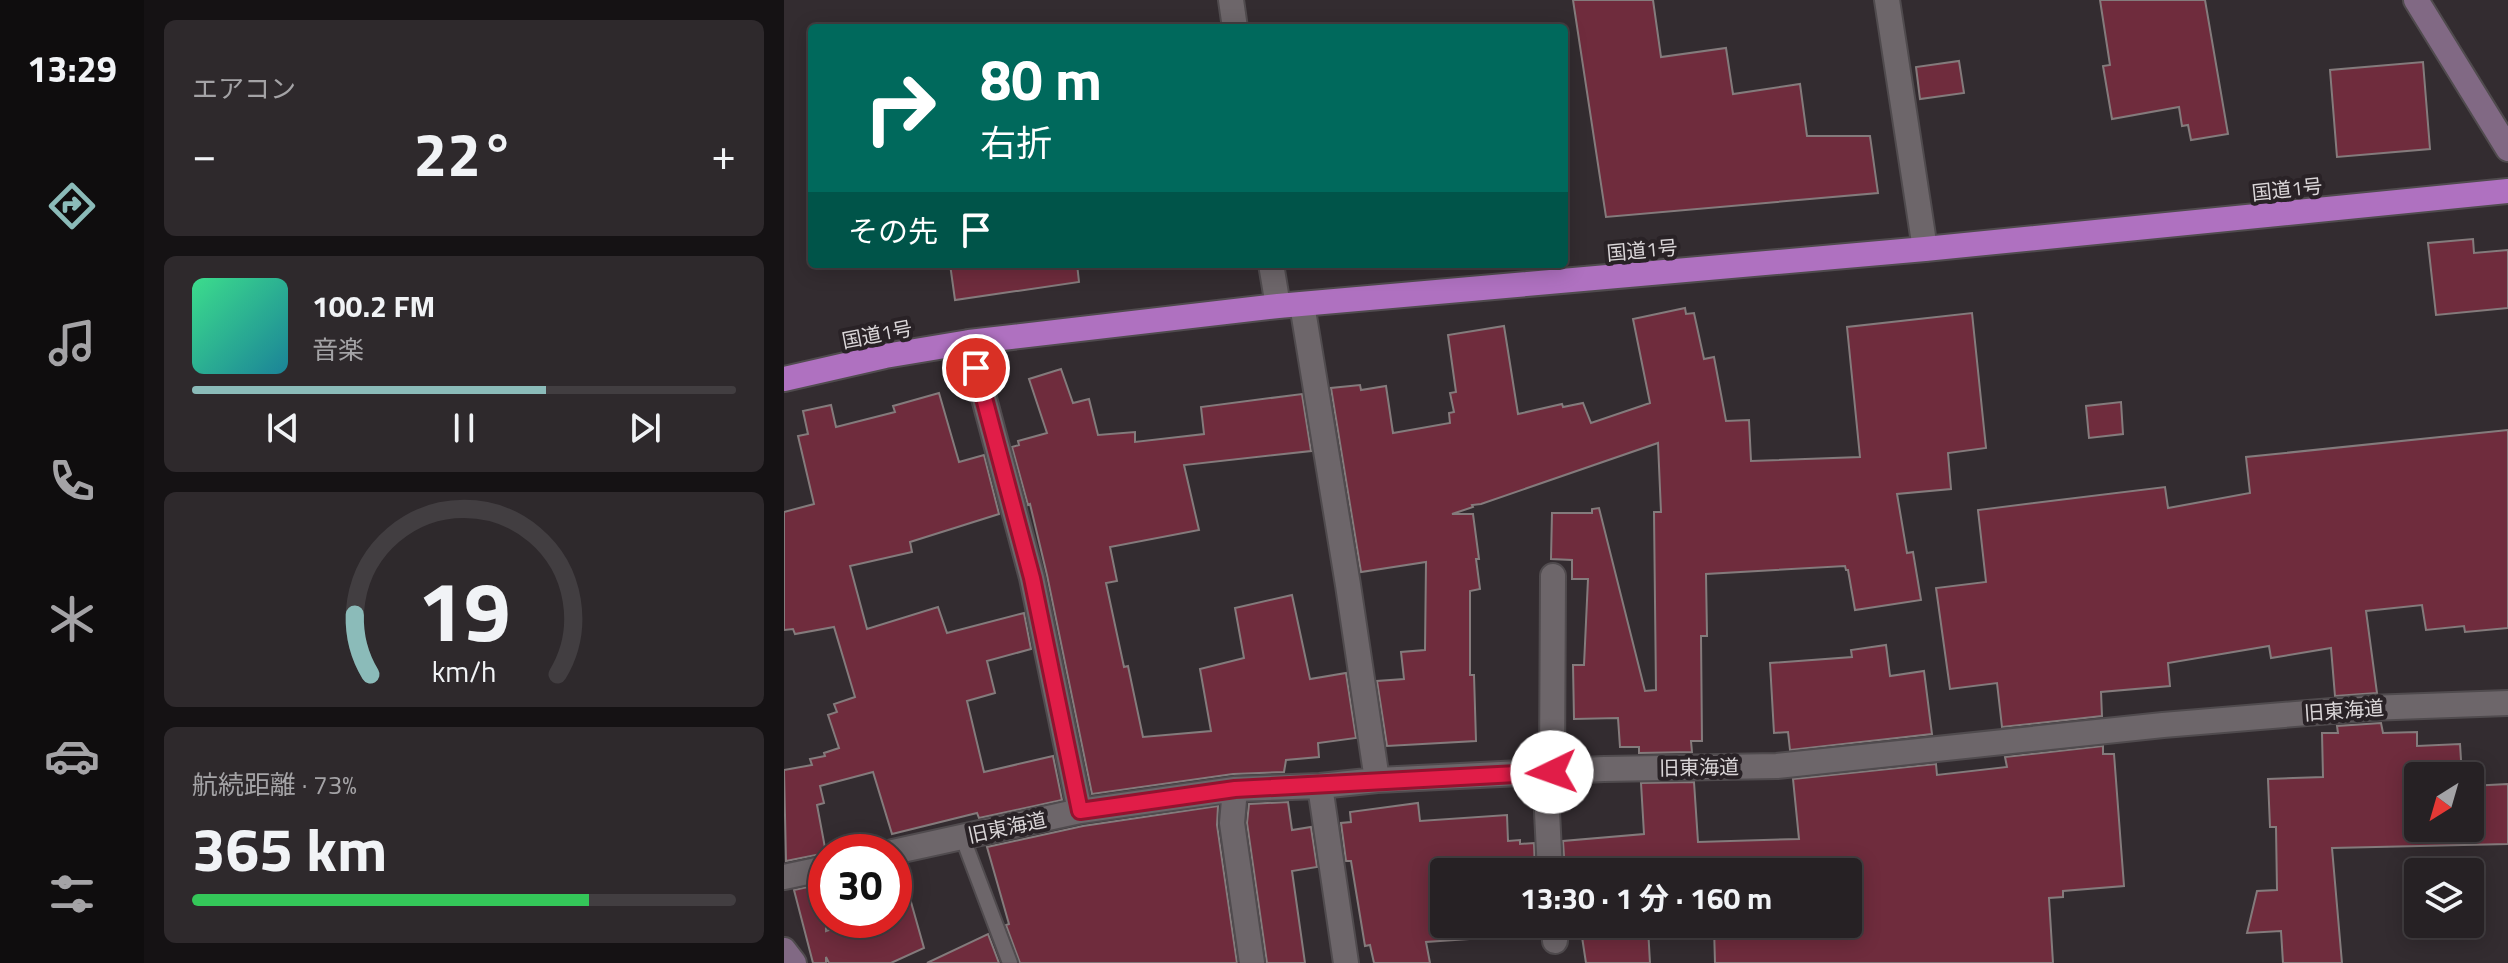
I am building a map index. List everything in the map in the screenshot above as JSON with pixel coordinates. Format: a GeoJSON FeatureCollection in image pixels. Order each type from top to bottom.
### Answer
{"type":"FeatureCollection","features":[{"type":"Feature","properties":{"kind":"highway","name":"国道1号"},"geometry":{"type":"LineString","coordinates":[[784,379],[885,356],[969,342],[1278,306],[1925,249],[2508,191]]}},
{"type":"Feature","properties":{"kind":"street"},"geometry":{"type":"LineString","coordinates":[[1231,0],[1234,24]]}},
{"type":"Feature","properties":{"kind":"street"},"geometry":{"type":"LineString","coordinates":[[1887,0],[1925,249]]}},
{"type":"Feature","properties":{"kind":"street"},"geometry":{"type":"LineString","coordinates":[[2416,0],[2508,149]]}},
{"type":"Feature","properties":{"kind":"street"},"geometry":{"type":"LineString","coordinates":[[1272,268],[1278,306]]}},
{"type":"Feature","properties":{"kind":"street"},"geometry":{"type":"LineString","coordinates":[[1302,304],[1377,780]]}},
{"type":"Feature","properties":{"kind":"street"},"geometry":{"type":"LineString","coordinates":[[969,342],[1032,578],[1080,811]]}},
{"type":"Feature","properties":{"kind":"street"},"geometry":{"type":"LineString","coordinates":[[1549,858],[1547,812],[1552,772],[1553,576]]}},
{"type":"Feature","properties":{"kind":"street","name":"旧東海道"},"geometry":{"type":"LineString","coordinates":[[912,848],[1080,811],[1235,789],[1604,769],[1777,766],[2179,723],[2368,708],[2508,703]]}},
{"type":"Feature","properties":{"kind":"street"},"geometry":{"type":"LineString","coordinates":[[1320,786],[1346,963]]}},
{"type":"Feature","properties":{"kind":"street"},"geometry":{"type":"LineString","coordinates":[[1235,789],[1232,823],[1252,963]]}},
{"type":"Feature","properties":{"kind":"street"},"geometry":{"type":"LineString","coordinates":[[784,877],[808,872]]}},
{"type":"Feature","properties":{"kind":"street"},"geometry":{"type":"LineString","coordinates":[[784,950],[794,963]]}},
{"type":"Feature","properties":{"kind":"lane"},"geometry":{"type":"LineString","coordinates":[[962,836],[1010,963]]}},
{"type":"Feature","properties":{"kind":"building"},"geometry":{"type":"Polygon","coordinates":[[[1573,0],[1653,0],[1661,57],[1726,48],[1733,94],[1800,84],[1807,136],[1870,136],[1878,193],[1606,217],[1573,0]]]}},
{"type":"Feature","properties":{"kind":"building"},"geometry":{"type":"Polygon","coordinates":[[[2100,0],[2205,0],[2228,134],[2191,140],[2188,125],[2182,126],[2179,107],[2112,119],[2103,66],[2110,65],[2100,0]]]}},
{"type":"Feature","properties":{"kind":"building"},"geometry":{"type":"Polygon","coordinates":[[[1959,61],[1964,93],[1920,99],[1916,67],[1959,61]]]}},
{"type":"Feature","properties":{"kind":"building"},"geometry":{"type":"Polygon","coordinates":[[[2423,62],[2430,149],[2337,157],[2330,70],[2423,62]]]}},
{"type":"Feature","properties":{"kind":"building"},"geometry":{"type":"Polygon","coordinates":[[[2473,239],[2474,253],[2508,250],[2508,308],[2436,315],[2428,243],[2473,239]]]}},
{"type":"Feature","properties":{"kind":"building"},"geometry":{"type":"Polygon","coordinates":[[[951,268],[1077,268],[1079,282],[955,300],[951,268]]]}},
{"type":"Feature","properties":{"kind":"building"},"geometry":{"type":"Polygon","coordinates":[[[1685,308],[1686,314],[1694,313],[1704,359],[1714,357],[1726,421],[1749,420],[1751,461],[1860,457],[1847,327],[1972,313],[1986,448],[1948,453],[1951,489],[1897,494],[1907,553],[1913,552],[1921,600],[1855,610],[1845,566],[1706,574],[1707,636],[1701,636],[1702,741],[1691,741],[1692,752],[1639,753],[1639,747],[1620,747],[1618,718],[1574,719],[1573,665],[1584,665],[1588,579],[1572,579],[1572,560],[1551,559],[1552,513],[1592,513],[1592,509],[1599,508],[1645,691],[1656,690],[1654,512],[1661,512],[1658,443],[1452,514],[1473,514],[1479,559],[1476,559],[1480,589],[1470,591],[1470,675],[1474,675],[1476,741],[1387,746],[1377,681],[1404,679],[1401,652],[1425,650],[1426,562],[1361,572],[1331,388],[1360,385],[1361,390],[1386,386],[1393,433],[1450,423],[1449,413],[1454,412],[1450,393],[1456,392],[1448,335],[1504,326],[1518,414],[1562,404],[1563,407],[1583,403],[1591,423],[1650,403],[1633,319],[1685,308]]]}},
{"type":"Feature","properties":{"kind":"building"},"geometry":{"type":"Polygon","coordinates":[[[1061,369],[1073,403],[1089,399],[1098,435],[1135,432],[1135,442],[1204,434],[1201,407],[1302,394],[1311,451],[1184,465],[1199,530],[1110,547],[1117,581],[1106,583],[1143,737],[1211,731],[1200,669],[1244,658],[1235,608],[1292,595],[1310,679],[1346,673],[1356,738],[1318,743],[1319,757],[1286,760],[1284,772],[1233,774],[1092,794],[1047,575],[1012,447],[1019,445],[1018,441],[1047,433],[1029,379],[1061,369]]]}},
{"type":"Feature","properties":{"kind":"building"},"geometry":{"type":"Polygon","coordinates":[[[939,393],[959,462],[984,455],[999,514],[910,542],[912,552],[850,566],[867,629],[938,607],[947,633],[1024,613],[1031,649],[987,661],[995,693],[967,701],[984,772],[1053,756],[1062,800],[979,818],[977,813],[892,834],[873,772],[820,786],[824,803],[817,805],[822,834],[808,834],[808,857],[786,861],[784,770],[812,765],[810,759],[825,756],[824,753],[839,748],[828,715],[837,712],[834,704],[855,697],[834,627],[795,634],[793,629],[784,630],[784,512],[814,504],[798,436],[808,434],[803,411],[831,405],[836,427],[895,412],[893,406],[939,393]]]}},
{"type":"Feature","properties":{"kind":"building"},"geometry":{"type":"Polygon","coordinates":[[[2121,402],[2123,434],[2089,438],[2086,406],[2121,402]]]}},
{"type":"Feature","properties":{"kind":"building"},"geometry":{"type":"Polygon","coordinates":[[[2508,430],[2508,628],[2465,632],[2464,626],[2426,630],[2422,605],[2366,611],[2377,693],[2335,696],[2331,648],[2271,658],[2269,646],[2168,663],[2170,686],[2101,692],[2102,716],[2002,727],[1997,683],[1950,689],[1936,588],[1986,582],[1978,510],[2165,487],[2168,508],[2250,493],[2246,457],[2508,430]]]}},
{"type":"Feature","properties":{"kind":"building"},"geometry":{"type":"Polygon","coordinates":[[[1886,645],[1890,676],[1924,671],[1932,734],[1790,750],[1788,732],[1774,733],[1770,663],[1852,657],[1851,650],[1886,645]]]}},
{"type":"Feature","properties":{"kind":"building"},"geometry":{"type":"Polygon","coordinates":[[[2381,723],[2383,733],[2417,732],[2417,746],[2460,744],[2461,762],[2404,762],[2404,842],[2484,842],[2484,785],[2508,784],[2508,844],[2332,848],[2342,963],[2283,963],[2281,931],[2247,933],[2257,891],[2277,890],[2276,827],[2270,827],[2268,779],[2323,777],[2322,733],[2338,733],[2337,726],[2381,723]]]}},
{"type":"Feature","properties":{"kind":"building"},"geometry":{"type":"Polygon","coordinates":[[[2103,746],[2103,754],[2114,754],[2124,886],[2063,891],[2063,897],[2049,898],[2053,963],[1715,963],[1714,938],[1862,938],[1862,858],[1564,858],[1563,841],[1644,834],[1641,783],[1694,782],[1698,842],[1799,839],[1793,779],[1936,764],[1937,775],[2007,767],[2005,757],[2103,746]]]}},
{"type":"Feature","properties":{"kind":"building"},"geometry":{"type":"Polygon","coordinates":[[[1288,802],[1292,830],[1311,827],[1317,867],[1292,871],[1305,963],[1267,963],[1247,823],[1249,804],[1288,802]]]}},
{"type":"Feature","properties":{"kind":"building"},"geometry":{"type":"Polygon","coordinates":[[[1418,803],[1420,821],[1507,815],[1508,841],[1534,843],[1535,858],[1430,858],[1430,938],[1483,938],[1426,942],[1430,963],[1374,963],[1370,945],[1365,946],[1351,861],[1346,861],[1341,823],[1351,822],[1350,812],[1418,803]]]}},
{"type":"Feature","properties":{"kind":"building"},"geometry":{"type":"Polygon","coordinates":[[[1218,806],[1217,825],[1237,963],[1020,963],[1006,925],[1009,924],[987,847],[1083,826],[1218,806]]]}},
{"type":"Feature","properties":{"kind":"building"},"geometry":{"type":"Polygon","coordinates":[[[808,887],[808,938],[912,938],[912,906],[924,948],[891,963],[829,963],[826,957],[826,963],[813,963],[794,890],[808,887]]]}},
{"type":"Feature","properties":{"kind":"building"},"geometry":{"type":"Polygon","coordinates":[[[988,934],[999,963],[927,963],[988,934]]]}},
{"type":"Feature","properties":{"kind":"building"},"geometry":{"type":"Polygon","coordinates":[[[1582,938],[1649,938],[1650,963],[1586,963],[1582,938]]]}},
{"type":"Feature","properties":{"kind":"route"},"geometry":{"type":"LineString","coordinates":[[976,368],[1032,578],[1080,811],[1235,789],[1552,772]]}}]}
